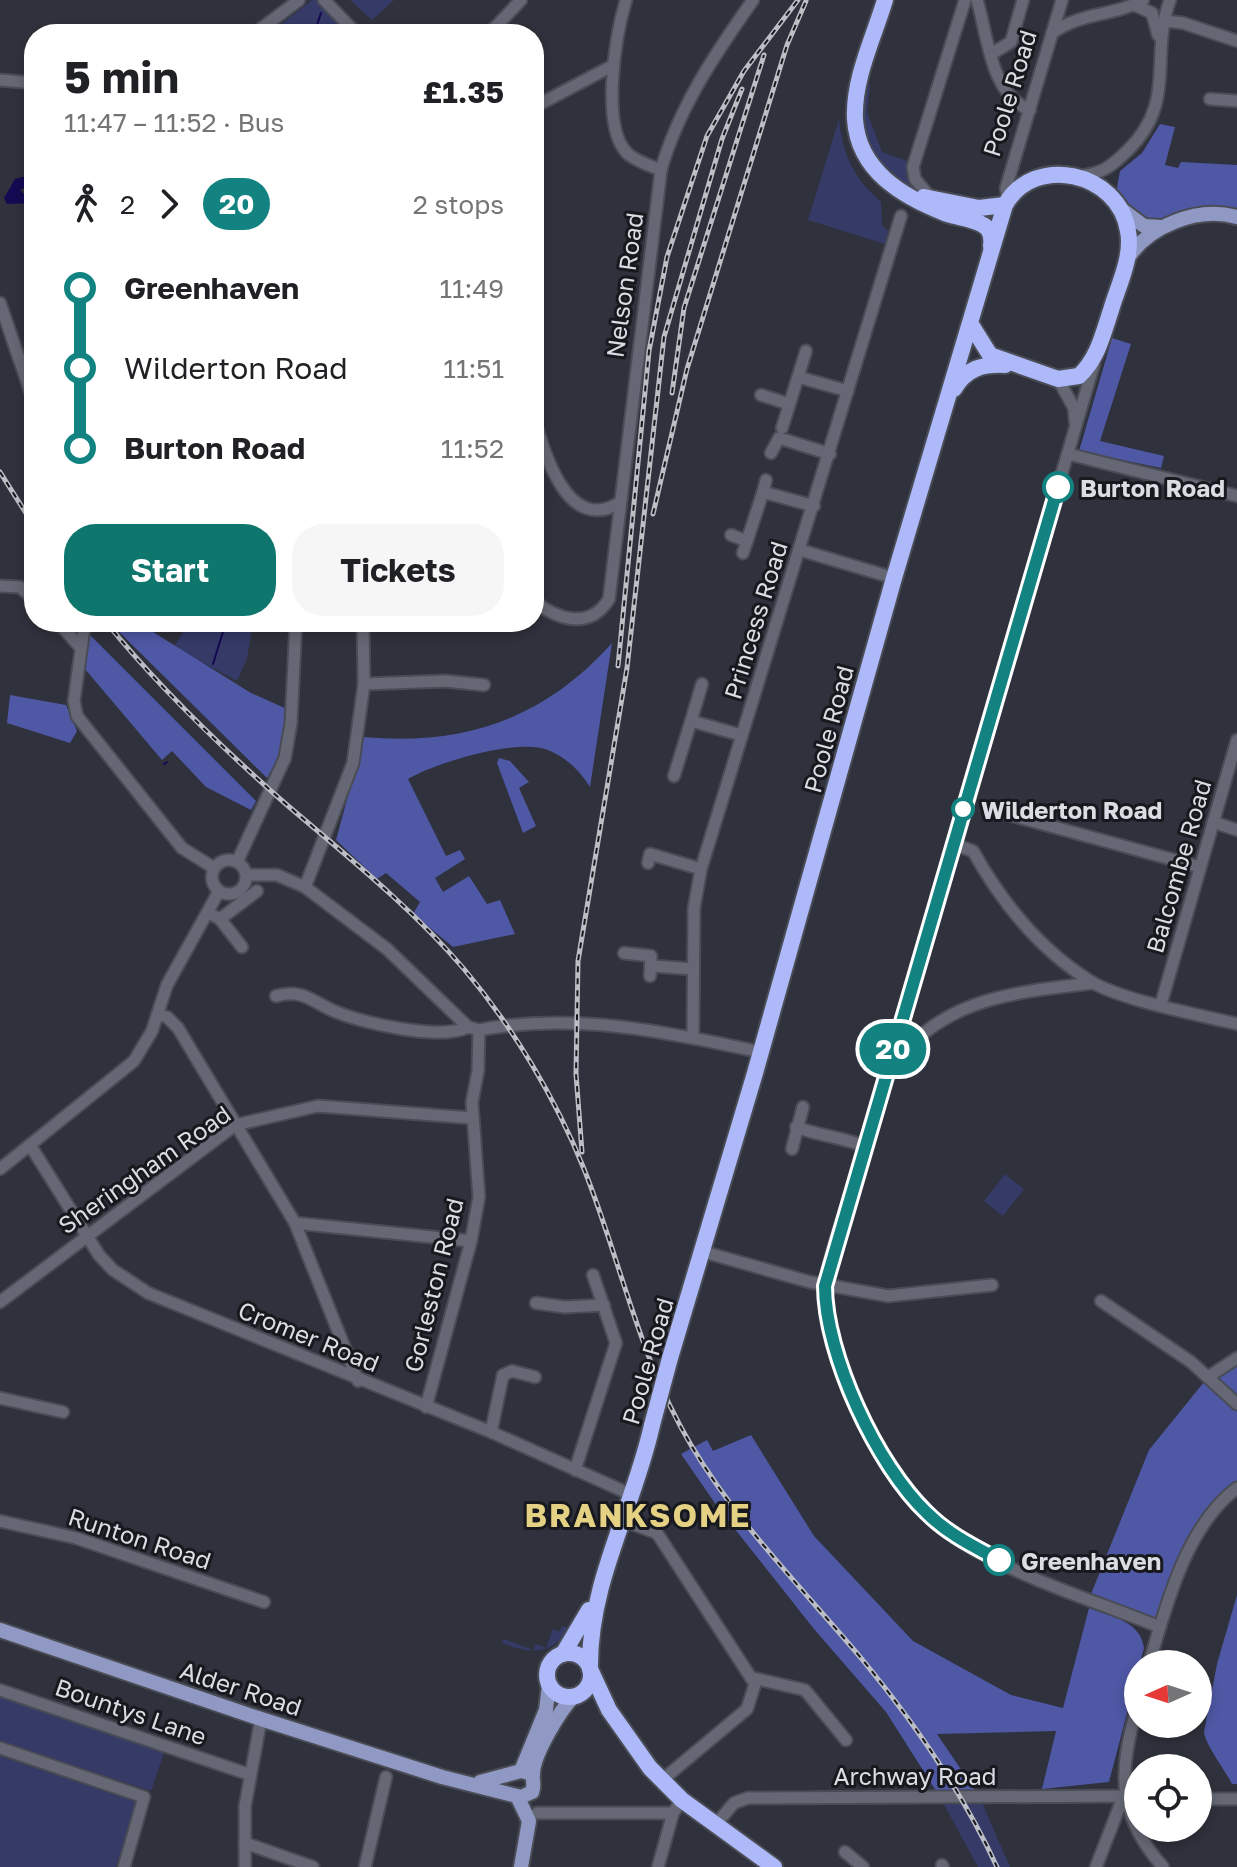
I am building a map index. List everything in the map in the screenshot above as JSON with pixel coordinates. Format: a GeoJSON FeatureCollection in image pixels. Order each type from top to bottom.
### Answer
{"type":"FeatureCollection","features":[{"type":"Feature","properties":{"kind":"highway"},"geometry":{"type":"LineString","coordinates":[[885,0],[859,85],[855,122],[869,164],[890,185],[910,196],[986,227],[991,240],[989,256]]}},
{"type":"Feature","properties":{"kind":"highway"},"geometry":{"type":"LineString","coordinates":[[910,196],[931,197],[979,208],[1007,202],[1046,178],[1079,176],[1096,183],[1117,204],[1129,232],[1126,262],[1095,359],[1079,376],[1058,379],[984,351],[970,323],[1007,202]]}},
{"type":"Feature","properties":{"kind":"highway","name":"Poole Road"},"geometry":{"type":"LineString","coordinates":[[590,1668],[589,1632],[596,1601],[704,1252],[894,578],[970,323]]}},
{"type":"Feature","properties":{"kind":"highway","name":"Poole Road"},"geometry":{"type":"LineString","coordinates":[[947,400],[959,380],[978,366],[1015,365]]}},
{"type":"Feature","properties":{"kind":"highway","name":"Poole Road"},"geometry":{"type":"LineString","coordinates":[[563,1654],[596,1601]]}},
{"type":"Feature","properties":{"kind":"highway"},"geometry":{"type":"LineString","coordinates":[[609,1710],[577,1695],[560,1695],[549,1685],[549,1665],[563,1654],[582,1656],[609,1710],[677,1806],[717,1823],[774,1867]]}},
{"type":"Feature","properties":{"kind":"highway"},"geometry":{"type":"LineString","coordinates":[[577,1695],[588,1686],[590,1668]]}},
{"type":"Feature","properties":{"kind":"main road"},"geometry":{"type":"LineString","coordinates":[[1117,204],[1144,226],[1167,226],[1215,213],[1237,217]]}},
{"type":"Feature","properties":{"kind":"main road"},"geometry":{"type":"LineString","coordinates":[[1126,262],[1140,242],[1167,226]]}},
{"type":"Feature","properties":{"kind":"main road","name":"Alder Road"},"geometry":{"type":"LineString","coordinates":[[0,1630],[261,1719],[520,1794]]}},
{"type":"Feature","properties":{"kind":"main road"},"geometry":{"type":"LineString","coordinates":[[522,1774],[546,1710],[549,1685]]}},
{"type":"Feature","properties":{"kind":"main road"},"geometry":{"type":"LineString","coordinates":[[521,1867],[537,1813],[509,1787],[522,1774],[558,1714],[577,1695]]}},
{"type":"Feature","properties":{"kind":"main road"},"geometry":{"type":"LineString","coordinates":[[520,1794],[535,1784],[522,1774]]}},
{"type":"Feature","properties":{"kind":"main road","name":"Alder Road"},"geometry":{"type":"LineString","coordinates":[[471,1782],[522,1774]]}},
{"type":"Feature","properties":{"kind":"main road"},"geometry":{"type":"LineString","coordinates":[[520,1794],[529,1821],[527,1841]]}},
{"type":"Feature","properties":{"kind":"street"},"geometry":{"type":"LineString","coordinates":[[267,24],[299,0]]}},
{"type":"Feature","properties":{"kind":"street"},"geometry":{"type":"LineString","coordinates":[[324,0],[347,24]]}},
{"type":"Feature","properties":{"kind":"street"},"geometry":{"type":"LineString","coordinates":[[498,24],[521,0]]}},
{"type":"Feature","properties":{"kind":"street"},"geometry":{"type":"LineString","coordinates":[[626,0],[612,66],[618,138],[627,154],[661,170]]}},
{"type":"Feature","properties":{"kind":"street","name":"Nelson Road"},"geometry":{"type":"LineString","coordinates":[[544,606],[566,618],[589,618],[602,610],[609,599],[661,170],[669,142],[698,80],[721,51],[753,0]]}},
{"type":"Feature","properties":{"kind":"street"},"geometry":{"type":"LineString","coordinates":[[931,197],[921,191],[913,167],[965,0]]}},
{"type":"Feature","properties":{"kind":"street"},"geometry":{"type":"LineString","coordinates":[[977,0],[991,54],[1010,97],[1030,110]]}},
{"type":"Feature","properties":{"kind":"street"},"geometry":{"type":"LineString","coordinates":[[991,54],[1011,42],[1023,0]]}},
{"type":"Feature","properties":{"kind":"street"},"geometry":{"type":"LineString","coordinates":[[1062,0],[1079,17]]}},
{"type":"Feature","properties":{"kind":"street","name":"Poole Road"},"geometry":{"type":"LineString","coordinates":[[1007,202],[1006,188],[1062,0]]}},
{"type":"Feature","properties":{"kind":"street"},"geometry":{"type":"LineString","coordinates":[[1161,53],[1170,0]]}},
{"type":"Feature","properties":{"kind":"street"},"geometry":{"type":"LineString","coordinates":[[1052,33],[1079,17],[1139,2],[1156,19],[1162,83],[1151,120],[1133,145],[1110,168],[1079,176]]}},
{"type":"Feature","properties":{"kind":"street"},"geometry":{"type":"LineString","coordinates":[[1164,21],[1183,23],[1237,41]]}},
{"type":"Feature","properties":{"kind":"street"},"geometry":{"type":"LineString","coordinates":[[544,102],[612,66]]}},
{"type":"Feature","properties":{"kind":"street"},"geometry":{"type":"LineString","coordinates":[[0,80],[24,82]]}},
{"type":"Feature","properties":{"kind":"street"},"geometry":{"type":"LineString","coordinates":[[1210,99],[1237,101]]}},
{"type":"Feature","properties":{"kind":"street"},"geometry":{"type":"LineString","coordinates":[[1110,168],[1107,182],[1117,204]]}},
{"type":"Feature","properties":{"kind":"street","name":"Princess Road"},"geometry":{"type":"LineString","coordinates":[[693,1036],[694,908],[701,869],[830,454],[896,220]]}},
{"type":"Feature","properties":{"kind":"street"},"geometry":{"type":"LineString","coordinates":[[0,303],[24,373]]}},
{"type":"Feature","properties":{"kind":"street"},"geometry":{"type":"LineString","coordinates":[[782,428],[806,351]]}},
{"type":"Feature","properties":{"kind":"street"},"geometry":{"type":"LineString","coordinates":[[1095,359],[825,1286],[831,1338],[863,1416],[892,1468],[925,1512],[964,1544],[1025,1574],[1160,1627]]}},
{"type":"Feature","properties":{"kind":"street"},"geometry":{"type":"LineString","coordinates":[[798,377],[848,391]]}},
{"type":"Feature","properties":{"kind":"street"},"geometry":{"type":"LineString","coordinates":[[1058,379],[1074,408],[1075,430]]}},
{"type":"Feature","properties":{"kind":"street"},"geometry":{"type":"LineString","coordinates":[[761,395],[789,404]]}},
{"type":"Feature","properties":{"kind":"street"},"geometry":{"type":"LineString","coordinates":[[771,453],[779,438],[830,454]]}},
{"type":"Feature","properties":{"kind":"street"},"geometry":{"type":"LineString","coordinates":[[544,443],[562,488],[575,503],[590,512],[605,511],[619,503]]}},
{"type":"Feature","properties":{"kind":"street"},"geometry":{"type":"LineString","coordinates":[[1068,454],[1233,495],[1237,504]]}},
{"type":"Feature","properties":{"kind":"street"},"geometry":{"type":"LineString","coordinates":[[731,535],[745,547],[764,486],[814,506]]}},
{"type":"Feature","properties":{"kind":"street"},"geometry":{"type":"LineString","coordinates":[[800,550],[894,578]]}},
{"type":"Feature","properties":{"kind":"street"},"geometry":{"type":"LineString","coordinates":[[0,586],[20,587],[24,590]]}},
{"type":"Feature","properties":{"kind":"street"},"geometry":{"type":"LineString","coordinates":[[67,632],[81,648]]}},
{"type":"Feature","properties":{"kind":"street"},"geometry":{"type":"LineString","coordinates":[[83,632],[74,709],[139,798],[182,848],[214,868]]}},
{"type":"Feature","properties":{"kind":"street"},"geometry":{"type":"LineString","coordinates":[[238,860],[285,758],[291,723],[296,632]]}},
{"type":"Feature","properties":{"kind":"street"},"geometry":{"type":"LineString","coordinates":[[305,887],[353,763],[364,684],[363,632]]}},
{"type":"Feature","properties":{"kind":"street"},"geometry":{"type":"LineString","coordinates":[[364,684],[445,681],[484,685]]}},
{"type":"Feature","properties":{"kind":"street"},"geometry":{"type":"LineString","coordinates":[[674,776],[702,684]]}},
{"type":"Feature","properties":{"kind":"street"},"geometry":{"type":"LineString","coordinates":[[691,721],[741,735]]}},
{"type":"Feature","properties":{"kind":"street","name":"Balcombe Road"},"geometry":{"type":"LineString","coordinates":[[1161,1004],[1237,740]]}},
{"type":"Feature","properties":{"kind":"street"},"geometry":{"type":"LineString","coordinates":[[999,812],[1200,867]]}},
{"type":"Feature","properties":{"kind":"street"},"geometry":{"type":"LineString","coordinates":[[1213,822],[1237,830]]}},
{"type":"Feature","properties":{"kind":"street"},"geometry":{"type":"LineString","coordinates":[[953,844],[973,851],[1006,905],[1029,931],[1093,983],[1237,1024]]}},
{"type":"Feature","properties":{"kind":"street"},"geometry":{"type":"LineString","coordinates":[[651,853],[701,869]]}},
{"type":"Feature","properties":{"kind":"street"},"geometry":{"type":"LineString","coordinates":[[218,893],[227,895],[240,888],[247,875],[246,868],[238,860],[224,861],[214,868],[212,882],[218,893],[215,916],[242,947]]}},
{"type":"Feature","properties":{"kind":"street"},"geometry":{"type":"LineString","coordinates":[[247,875],[277,875],[305,887],[387,949],[473,1028]]}},
{"type":"Feature","properties":{"kind":"street"},"geometry":{"type":"LineString","coordinates":[[0,1169],[122,1074],[142,1051],[167,985],[215,916],[257,891]]}},
{"type":"Feature","properties":{"kind":"street"},"geometry":{"type":"LineString","coordinates":[[624,953],[651,956],[651,971],[693,969]]}},
{"type":"Feature","properties":{"kind":"street"},"geometry":{"type":"LineString","coordinates":[[895,1042],[914,1042],[934,1022],[993,998],[1093,983]]}},
{"type":"Feature","properties":{"kind":"street"},"geometry":{"type":"LineString","coordinates":[[276,996],[297,992],[333,1011],[388,1026],[430,1030],[544,1023],[693,1036],[727,1045],[756,1066]]}},
{"type":"Feature","properties":{"kind":"street"},"geometry":{"type":"LineString","coordinates":[[158,1015],[174,1023],[295,1223],[358,1381]]}},
{"type":"Feature","properties":{"kind":"street","name":"Gorleston Road"},"geometry":{"type":"LineString","coordinates":[[426,1407],[471,1241],[479,1197],[472,1118],[479,1062],[473,1028]]}},
{"type":"Feature","properties":{"kind":"street","name":"Sheringham Road"},"geometry":{"type":"LineString","coordinates":[[0,1302],[235,1125],[318,1106],[472,1118]]}},
{"type":"Feature","properties":{"kind":"street"},"geometry":{"type":"LineString","coordinates":[[792,1149],[803,1107]]}},
{"type":"Feature","properties":{"kind":"street"},"geometry":{"type":"LineString","coordinates":[[796,1127],[823,1137],[839,1136],[864,1146]]}},
{"type":"Feature","properties":{"kind":"street","name":"Cromer Road"},"geometry":{"type":"LineString","coordinates":[[30,1145],[87,1236],[113,1270],[148,1293],[358,1381],[491,1432],[630,1494]]}},
{"type":"Feature","properties":{"kind":"street"},"geometry":{"type":"LineString","coordinates":[[295,1223],[471,1241]]}},
{"type":"Feature","properties":{"kind":"street"},"geometry":{"type":"LineString","coordinates":[[704,1252],[825,1286],[900,1296],[992,1285]]}},
{"type":"Feature","properties":{"kind":"street"},"geometry":{"type":"LineString","coordinates":[[575,1470],[616,1343],[593,1275]]}},
{"type":"Feature","properties":{"kind":"street"},"geometry":{"type":"LineString","coordinates":[[1101,1301],[1208,1377],[1237,1404]]}},
{"type":"Feature","properties":{"kind":"street"},"geometry":{"type":"LineString","coordinates":[[536,1303],[565,1307],[604,1305]]}},
{"type":"Feature","properties":{"kind":"street"},"geometry":{"type":"LineString","coordinates":[[1208,1377],[1237,1358]]}},
{"type":"Feature","properties":{"kind":"street"},"geometry":{"type":"LineString","coordinates":[[491,1432],[503,1375],[512,1371],[530,1375],[521,1389]]}},
{"type":"Feature","properties":{"kind":"street"},"geometry":{"type":"LineString","coordinates":[[0,1398],[63,1412]]}},
{"type":"Feature","properties":{"kind":"street"},"geometry":{"type":"LineString","coordinates":[[1153,1650],[1201,1529],[1237,1488]]}},
{"type":"Feature","properties":{"kind":"street"},"geometry":{"type":"LineString","coordinates":[[622,1520],[657,1533],[753,1678],[755,1690],[747,1709],[661,1781]]}},
{"type":"Feature","properties":{"kind":"street","name":"Runton Road"},"geometry":{"type":"LineString","coordinates":[[0,1521],[76,1538],[264,1602]]}},
{"type":"Feature","properties":{"kind":"street"},"geometry":{"type":"LineString","coordinates":[[753,1678],[805,1690],[846,1740]]}},
{"type":"Feature","properties":{"kind":"street","name":"Bountys Lane"},"geometry":{"type":"LineString","coordinates":[[0,1690],[248,1774]]}},
{"type":"Feature","properties":{"kind":"street"},"geometry":{"type":"LineString","coordinates":[[245,1867],[248,1774],[261,1719]]}},
{"type":"Feature","properties":{"kind":"street"},"geometry":{"type":"LineString","coordinates":[[0,1748],[144,1797],[124,1867]]}},
{"type":"Feature","properties":{"kind":"street"},"geometry":{"type":"LineString","coordinates":[[365,1867],[386,1777]]}},
{"type":"Feature","properties":{"kind":"street"},"geometry":{"type":"LineString","coordinates":[[1096,1867],[1124,1794]]}},
{"type":"Feature","properties":{"kind":"street","name":"Archway Road"},"geometry":{"type":"LineString","coordinates":[[717,1823],[734,1803],[748,1798],[1124,1794]]}},
{"type":"Feature","properties":{"kind":"street"},"geometry":{"type":"LineString","coordinates":[[1090,1796],[1107,1804],[1115,1822]]}},
{"type":"Feature","properties":{"kind":"street"},"geometry":{"type":"LineString","coordinates":[[1212,1799],[1237,1799]]}},
{"type":"Feature","properties":{"kind":"street"},"geometry":{"type":"LineString","coordinates":[[537,1813],[677,1806],[658,1867]]}},
{"type":"Feature","properties":{"kind":"street"},"geometry":{"type":"LineString","coordinates":[[1145,1842],[1163,1867]]}},
{"type":"Feature","properties":{"kind":"street"},"geometry":{"type":"LineString","coordinates":[[245,1843],[313,1867]]}},
{"type":"Feature","properties":{"kind":"street"},"geometry":{"type":"LineString","coordinates":[[845,1852],[863,1867]]}},
{"type":"Feature","properties":{"kind":"shaded area"},"geometry":{"type":"Polygon","coordinates":[[[312,0],[318,0],[342,20],[340,24],[282,24],[312,0]]]}},
{"type":"Feature","properties":{"kind":"shaded area"},"geometry":{"type":"Polygon","coordinates":[[[350,0],[394,0],[372,20],[350,0]]]}},
{"type":"Feature","properties":{"kind":"shaded area"},"geometry":{"type":"Polygon","coordinates":[[[864,81],[870,85],[867,112],[882,152],[910,162],[915,187],[885,170],[868,145],[863,115],[864,81]]]}},
{"type":"Feature","properties":{"kind":"shaded area"},"geometry":{"type":"Polygon","coordinates":[[[839,119],[843,144],[856,175],[881,202],[882,225],[888,231],[885,244],[808,220],[839,119]]]}},
{"type":"Feature","properties":{"kind":"shaded area"},"geometry":{"type":"Polygon","coordinates":[[[1160,124],[1175,127],[1165,165],[1178,168],[1181,162],[1237,165],[1237,217],[1152,222],[1136,215],[1116,193],[1120,171],[1142,153],[1160,124]]]}},
{"type":"Feature","properties":{"kind":"shaded area"},"geometry":{"type":"Polygon","coordinates":[[[24,177],[24,188],[20,190],[24,194],[24,203],[7,204],[4,198],[15,179],[24,177]]]}},
{"type":"Feature","properties":{"kind":"shaded area"},"geometry":{"type":"Polygon","coordinates":[[[1112,338],[1131,344],[1100,441],[1164,456],[1161,468],[1079,451],[1112,338]]]}},
{"type":"Feature","properties":{"kind":"shaded area"},"geometry":{"type":"Polygon","coordinates":[[[119,632],[153,632],[251,693],[287,709],[278,758],[267,778],[119,632]]]}},
{"type":"Feature","properties":{"kind":"shaded area"},"geometry":{"type":"Polygon","coordinates":[[[183,632],[251,632],[247,659],[237,681],[174,647],[183,632]]]}},
{"type":"Feature","properties":{"kind":"shaded area"},"geometry":{"type":"Polygon","coordinates":[[[90,635],[256,801],[251,810],[206,787],[172,751],[162,760],[85,669],[90,635]]]}},
{"type":"Feature","properties":{"kind":"shaded area"},"geometry":{"type":"Polygon","coordinates":[[[612,643],[590,787],[567,761],[548,750],[534,747],[476,754],[408,779],[446,856],[460,850],[465,859],[435,878],[443,892],[469,876],[487,904],[500,900],[515,934],[453,947],[413,914],[420,902],[386,873],[377,879],[336,840],[364,737],[435,737],[500,722],[530,709],[559,691],[612,643]]]}},
{"type":"Feature","properties":{"kind":"shaded area"},"geometry":{"type":"Polygon","coordinates":[[[10,695],[66,705],[77,731],[70,743],[7,723],[10,695]]]}},
{"type":"Feature","properties":{"kind":"shaded area"},"geometry":{"type":"Polygon","coordinates":[[[499,758],[510,761],[529,782],[519,788],[536,826],[523,833],[497,763],[499,758]]]}},
{"type":"Feature","properties":{"kind":"shaded area"},"geometry":{"type":"Polygon","coordinates":[[[1005,1174],[1024,1189],[1003,1216],[984,1201],[1005,1174]]]}},
{"type":"Feature","properties":{"kind":"shaded area"},"geometry":{"type":"Polygon","coordinates":[[[1237,1358],[1237,1488],[1201,1529],[1160,1627],[1089,1599],[1149,1450],[1208,1377],[1237,1358]]]}},
{"type":"Feature","properties":{"kind":"shaded area"},"geometry":{"type":"Polygon","coordinates":[[[751,1435],[814,1536],[913,1641],[1011,1695],[1063,1708],[1089,1608],[1131,1626],[1142,1639],[1144,1648],[1124,1650],[1124,1725],[1109,1782],[1042,1789],[1056,1731],[937,1734],[979,1796],[940,1797],[886,1712],[814,1629],[719,1509],[681,1454],[707,1440],[713,1451],[751,1435]]]}},
{"type":"Feature","properties":{"kind":"shaded area"},"geometry":{"type":"Polygon","coordinates":[[[1237,1595],[1237,1784],[1232,1784],[1205,1738],[1212,1738],[1212,1690],[1237,1595]]]}},
{"type":"Feature","properties":{"kind":"shaded area"},"geometry":{"type":"Polygon","coordinates":[[[562,1626],[569,1628],[555,1644],[548,1648],[533,1650],[536,1644],[546,1648],[553,1629],[560,1632],[562,1626]]]}},
{"type":"Feature","properties":{"kind":"shaded area"},"geometry":{"type":"Polygon","coordinates":[[[504,1639],[533,1650],[522,1649],[502,1643],[504,1639]]]}},
{"type":"Feature","properties":{"kind":"shaded area"},"geometry":{"type":"Polygon","coordinates":[[[0,1692],[165,1750],[151,1791],[0,1741],[0,1692]]]}},
{"type":"Feature","properties":{"kind":"shaded area"},"geometry":{"type":"Polygon","coordinates":[[[0,1756],[136,1802],[116,1867],[0,1867],[0,1756]]]}},
{"type":"Feature","properties":{"kind":"shaded area"},"geometry":{"type":"Polygon","coordinates":[[[979,1796],[1010,1867],[978,1867],[940,1797],[979,1796]]]}},
{"type":"Feature","properties":{"kind":"waterway"},"geometry":{"type":"LineString","coordinates":[[317,24],[321,13]]}},
{"type":"Feature","properties":{"kind":"waterway"},"geometry":{"type":"LineString","coordinates":[[213,664],[223,632]]}},
{"type":"Feature","properties":{"kind":"railway"},"geometry":{"type":"LineString","coordinates":[[618,666],[649,351],[667,257],[707,136],[744,71],[798,0]]}},
{"type":"Feature","properties":{"kind":"railway"},"geometry":{"type":"LineString","coordinates":[[653,514],[687,369],[787,45],[806,1]]}},
{"type":"Feature","properties":{"kind":"railway"},"geometry":{"type":"LineString","coordinates":[[672,393],[684,308],[764,55]]}},
{"type":"Feature","properties":{"kind":"railway"},"geometry":{"type":"LineString","coordinates":[[582,1152],[576,1074],[578,961],[627,668],[664,337],[722,139],[742,89]]}},
{"type":"Feature","properties":{"kind":"railway"},"geometry":{"type":"LineString","coordinates":[[0,472],[24,510]]}},
{"type":"Feature","properties":{"kind":"railway"},"geometry":{"type":"LineString","coordinates":[[115,632],[215,740],[423,925],[482,991],[532,1064],[573,1143],[644,1344],[691,1445],[750,1529],[900,1707],[953,1784],[997,1867]]}},
{"type":"Feature","properties":{"kind":"bus line","name":"20"},"geometry":{"type":"LineString","coordinates":[[999,1560],[964,1544],[925,1512],[892,1468],[863,1416],[831,1338],[825,1286],[1058,487]]}},
{"type":"Feature","properties":{"kind":"place","name":"Burton Road"},"geometry":{"type":"Point","coordinates":[1058,487]}},
{"type":"Feature","properties":{"kind":"place","name":"Wilderton Road"},"geometry":{"type":"Point","coordinates":[963,809]}},
{"type":"Feature","properties":{"kind":"place","name":"Greenhaven"},"geometry":{"type":"Point","coordinates":[999,1560]}},
{"type":"Feature","properties":{"kind":"district","name":"BRANKSOME"},"geometry":{"type":"Point","coordinates":[638,1515]}}]}
